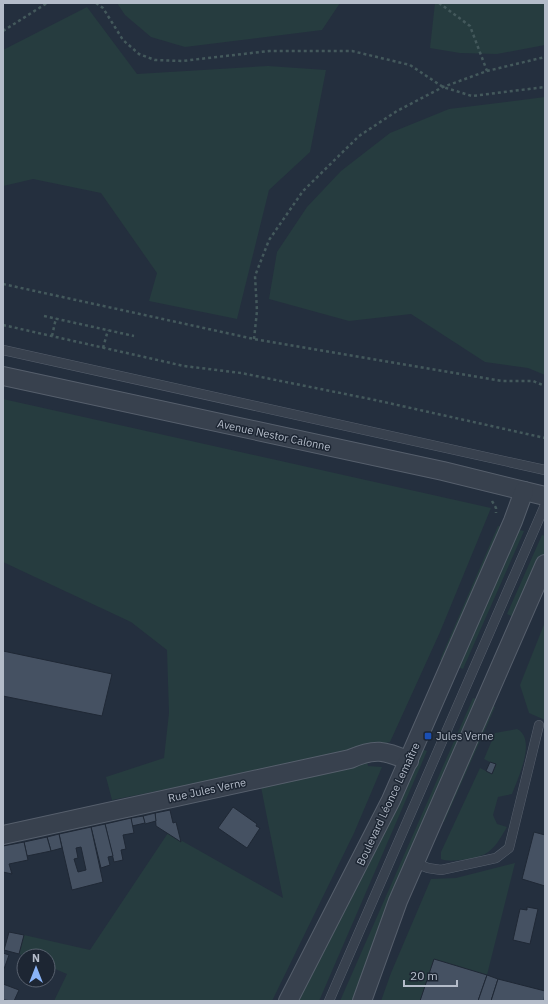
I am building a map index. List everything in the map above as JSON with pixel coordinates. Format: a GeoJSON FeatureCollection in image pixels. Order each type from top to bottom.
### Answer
{"type":"FeatureCollection","features":[{"type":"Feature","properties":{"kind":"street","name":"Avenue Nestor Calonne"},"geometry":{"type":"LineString","coordinates":[[3,376],[443,471],[545,496]]}},
{"type":"Feature","properties":{"kind":"street","name":"Boulevard Léonce Lemaître"},"geometry":{"type":"LineString","coordinates":[[288,1001],[371,842],[409,761],[513,521],[524,491]]}},
{"type":"Feature","properties":{"kind":"street"},"geometry":{"type":"LineString","coordinates":[[362,1001],[398,901],[545,564]]}},
{"type":"Feature","properties":{"kind":"street","name":"Rue Jules Verne"},"geometry":{"type":"LineString","coordinates":[[3,835],[350,759],[366,752],[385,751],[409,761]]}},
{"type":"Feature","properties":{"kind":"lane"},"geometry":{"type":"LineString","coordinates":[[3,350],[545,470]]}},
{"type":"Feature","properties":{"kind":"lane"},"geometry":{"type":"LineString","coordinates":[[329,1001],[545,505]]}},
{"type":"Feature","properties":{"kind":"lane"},"geometry":{"type":"LineString","coordinates":[[415,863],[428,868],[441,870],[496,858],[510,848],[539,725]]}},
{"type":"Feature","properties":{"kind":"path"},"geometry":{"type":"LineString","coordinates":[[3,31],[47,3]]}},
{"type":"Feature","properties":{"kind":"path"},"geometry":{"type":"LineString","coordinates":[[96,3],[103,8],[123,40],[139,54],[155,60],[182,61],[269,51],[352,51],[410,65],[443,87],[472,96],[545,87]]}},
{"type":"Feature","properties":{"kind":"path"},"geometry":{"type":"LineString","coordinates":[[439,3],[470,26],[487,71]]}},
{"type":"Feature","properties":{"kind":"path"},"geometry":{"type":"LineString","coordinates":[[254,339],[257,311],[255,276],[269,240],[303,191],[359,136],[397,111],[443,87],[487,71],[545,57]]}},
{"type":"Feature","properties":{"kind":"path"},"geometry":{"type":"LineString","coordinates":[[3,284],[254,339],[502,381],[533,381],[545,386]]}},
{"type":"Feature","properties":{"kind":"path"},"geometry":{"type":"LineString","coordinates":[[44,316],[134,336]]}},
{"type":"Feature","properties":{"kind":"path"},"geometry":{"type":"LineString","coordinates":[[52,336],[56,318]]}},
{"type":"Feature","properties":{"kind":"path"},"geometry":{"type":"LineString","coordinates":[[3,326],[184,366],[241,373],[375,400],[545,438]]}},
{"type":"Feature","properties":{"kind":"path"},"geometry":{"type":"LineString","coordinates":[[103,348],[108,330]]}},
{"type":"Feature","properties":{"kind":"path"},"geometry":{"type":"LineString","coordinates":[[487,497],[496,508],[496,517]]}},
{"type":"Feature","properties":{"kind":"green space"},"geometry":{"type":"Polygon","coordinates":[[[117,3],[340,3],[322,30],[185,47],[151,37],[125,15],[117,3]]]}},
{"type":"Feature","properties":{"kind":"green space"},"geometry":{"type":"Polygon","coordinates":[[[435,3],[545,3],[545,45],[497,54],[460,53],[430,48],[435,3]]]}},
{"type":"Feature","properties":{"kind":"green space"},"geometry":{"type":"Polygon","coordinates":[[[87,7],[137,74],[268,66],[326,70],[310,152],[269,190],[237,319],[149,301],[157,273],[101,193],[33,179],[3,186],[3,50],[87,7]]]}},
{"type":"Feature","properties":{"kind":"green space"},"geometry":{"type":"Polygon","coordinates":[[[545,97],[545,375],[528,368],[485,362],[411,314],[349,321],[269,299],[277,252],[307,207],[341,171],[390,133],[449,109],[545,97]]]}},
{"type":"Feature","properties":{"kind":"green space"},"geometry":{"type":"Polygon","coordinates":[[[3,399],[491,508],[440,632],[390,742],[258,771],[112,800],[106,777],[164,758],[169,713],[167,650],[131,622],[3,562],[3,399]]]}},
{"type":"Feature","properties":{"kind":"green space"},"geometry":{"type":"Polygon","coordinates":[[[498,526],[505,527],[446,662],[440,660],[498,526]]]}},
{"type":"Feature","properties":{"kind":"green space"},"geometry":{"type":"Polygon","coordinates":[[[515,529],[524,531],[463,669],[455,666],[515,529]]]}},
{"type":"Feature","properties":{"kind":"green space"},"geometry":{"type":"Polygon","coordinates":[[[542,535],[545,536],[545,552],[516,618],[507,614],[542,535]]]}},
{"type":"Feature","properties":{"kind":"green space"},"geometry":{"type":"Polygon","coordinates":[[[545,622],[545,720],[529,713],[520,685],[545,622]]]}},
{"type":"Feature","properties":{"kind":"green space"},"geometry":{"type":"Polygon","coordinates":[[[473,698],[479,700],[358,1001],[340,1001],[473,698]]]}},
{"type":"Feature","properties":{"kind":"green space"},"geometry":{"type":"Polygon","coordinates":[[[489,705],[495,707],[444,822],[438,819],[489,705]]]}},
{"type":"Feature","properties":{"kind":"green space"},"geometry":{"type":"Polygon","coordinates":[[[517,729],[523,734],[526,741],[526,750],[512,794],[498,797],[493,815],[497,824],[507,827],[500,839],[489,852],[485,854],[463,860],[450,861],[441,859],[441,852],[480,768],[492,774],[496,765],[484,759],[495,733],[517,729]]]}},
{"type":"Feature","properties":{"kind":"green space"},"geometry":{"type":"Polygon","coordinates":[[[419,748],[427,751],[319,1001],[295,1001],[419,748]]]}},
{"type":"Feature","properties":{"kind":"green space"},"geometry":{"type":"Polygon","coordinates":[[[366,757],[368,766],[382,767],[354,833],[272,1001],[54,1001],[67,974],[56,969],[56,948],[21,948],[24,935],[90,950],[168,833],[283,898],[261,787],[366,757]]]}},
{"type":"Feature","properties":{"kind":"green space"},"geometry":{"type":"Polygon","coordinates":[[[515,863],[487,975],[434,959],[420,1001],[381,1001],[391,973],[431,879],[456,878],[515,863]]]}},
{"type":"Feature","properties":{"kind":"building"},"geometry":{"type":"Polygon","coordinates":[[[3,651],[112,674],[102,716],[3,696],[3,651]]]}},
{"type":"Feature","properties":{"kind":"building"},"geometry":{"type":"Polygon","coordinates":[[[490,762],[496,764],[492,774],[486,771],[490,762]]]}},
{"type":"Feature","properties":{"kind":"building"},"geometry":{"type":"Polygon","coordinates":[[[233,807],[257,824],[256,826],[260,828],[247,848],[218,828],[233,807]]]}},
{"type":"Feature","properties":{"kind":"building"},"geometry":{"type":"Polygon","coordinates":[[[170,810],[173,823],[176,822],[181,842],[156,826],[155,813],[170,810]]]}},
{"type":"Feature","properties":{"kind":"building"},"geometry":{"type":"Polygon","coordinates":[[[155,813],[156,821],[145,824],[143,816],[155,813]]]}},
{"type":"Feature","properties":{"kind":"building"},"geometry":{"type":"Polygon","coordinates":[[[143,816],[145,823],[132,826],[131,818],[143,816]]]}},
{"type":"Feature","properties":{"kind":"building"},"geometry":{"type":"Polygon","coordinates":[[[131,818],[134,833],[123,835],[126,849],[121,850],[123,860],[114,862],[105,824],[131,818]]]}},
{"type":"Feature","properties":{"kind":"building"},"geometry":{"type":"Polygon","coordinates":[[[105,824],[113,856],[108,857],[110,865],[101,868],[91,827],[105,824]]]}},
{"type":"Feature","properties":{"kind":"building"},"geometry":{"type":"Polygon","coordinates":[[[91,827],[103,882],[72,890],[59,834],[91,827]],[[81,847],[76,848],[78,858],[74,859],[78,872],[86,870],[81,847]]]}},
{"type":"Feature","properties":{"kind":"building"},"geometry":{"type":"Polygon","coordinates":[[[534,832],[545,835],[545,886],[522,879],[534,832]]]}},
{"type":"Feature","properties":{"kind":"building"},"geometry":{"type":"Polygon","coordinates":[[[59,834],[62,848],[51,851],[47,837],[59,834]]]}},
{"type":"Feature","properties":{"kind":"building"},"geometry":{"type":"Polygon","coordinates":[[[47,837],[51,851],[27,856],[24,842],[47,837]]]}},
{"type":"Feature","properties":{"kind":"building"},"geometry":{"type":"Polygon","coordinates":[[[24,842],[28,860],[9,864],[12,874],[3,872],[3,846],[24,842]]]}},
{"type":"Feature","properties":{"kind":"building"},"geometry":{"type":"Polygon","coordinates":[[[527,907],[538,909],[530,944],[513,940],[520,909],[527,910],[527,907]]]}},
{"type":"Feature","properties":{"kind":"building"},"geometry":{"type":"Polygon","coordinates":[[[9,932],[24,935],[21,948],[16,948],[16,953],[4,950],[9,932]]]}},
{"type":"Feature","properties":{"kind":"building"},"geometry":{"type":"Polygon","coordinates":[[[3,953],[9,955],[4,969],[3,968],[3,953]]]}},
{"type":"Feature","properties":{"kind":"building"},"geometry":{"type":"Polygon","coordinates":[[[434,959],[487,975],[478,1001],[420,1001],[434,959]]]}},
{"type":"Feature","properties":{"kind":"building"},"geometry":{"type":"Polygon","coordinates":[[[487,975],[498,979],[491,1001],[478,1001],[487,975]]]}},
{"type":"Feature","properties":{"kind":"building"},"geometry":{"type":"Polygon","coordinates":[[[498,979],[545,991],[544,1001],[491,1001],[498,979]]]}},
{"type":"Feature","properties":{"kind":"building"},"geometry":{"type":"Polygon","coordinates":[[[3,984],[19,990],[14,1001],[3,1000],[3,984]]]}},
{"type":"Feature","properties":{"kind":"place","name":"Jules Verne"},"geometry":{"type":"Point","coordinates":[428,736]}}]}
